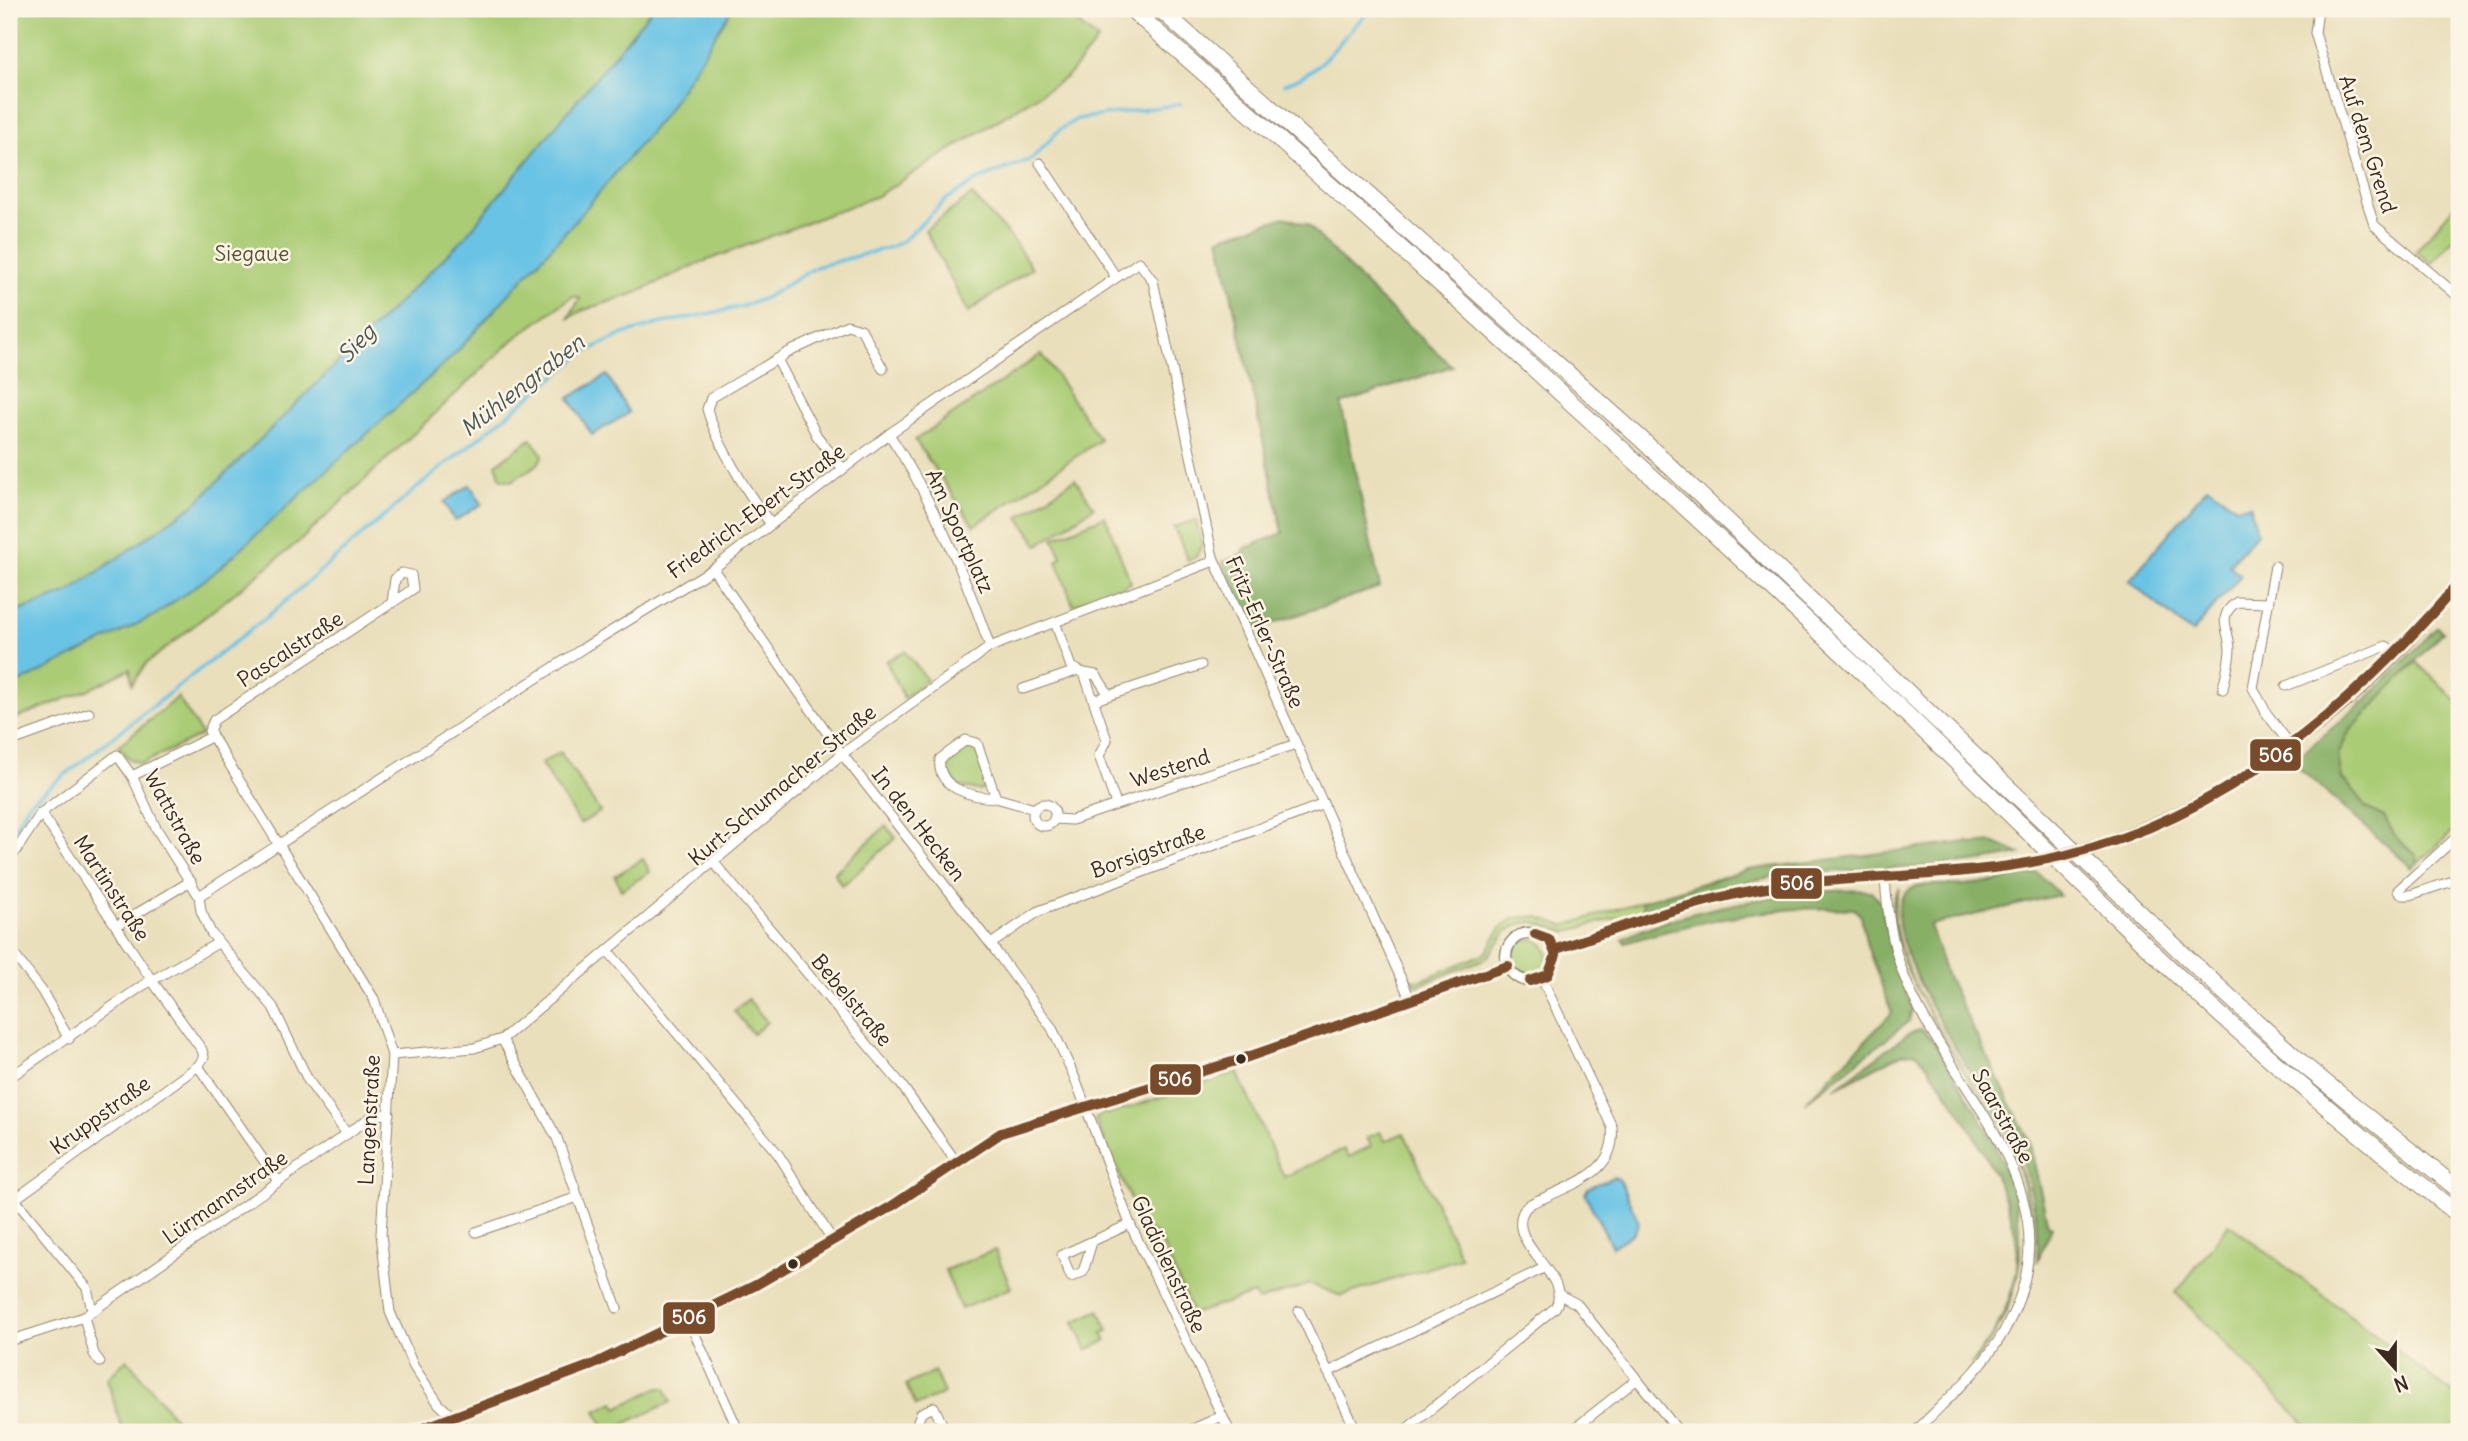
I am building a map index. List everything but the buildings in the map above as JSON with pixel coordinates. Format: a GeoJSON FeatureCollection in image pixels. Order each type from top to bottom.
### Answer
{"type":"FeatureCollection","features":[{"type":"Feature","properties":{"kind":"highway"},"geometry":{"type":"LineString","coordinates":[[1131,9],[1391,237],[1638,461],[1918,724],[2180,978],[2290,1077],[2459,1215]]}},
{"type":"Feature","properties":{"kind":"highway"},"geometry":{"type":"LineString","coordinates":[[1160,9],[1404,223],[1640,438],[2198,968],[2306,1067],[2459,1189]]}},
{"type":"Feature","properties":{"kind":"street","name":"Auf dem Grend"},"geometry":{"type":"LineString","coordinates":[[2318,9],[2315,33],[2374,225],[2459,297]]}},
{"type":"Feature","properties":{"kind":"street"},"geometry":{"type":"LineString","coordinates":[[1040,163],[1116,277]]}},
{"type":"Feature","properties":{"kind":"street","name":"Friedrich-Ebert-Straße"},"geometry":{"type":"LineString","coordinates":[[199,896],[585,647],[713,569],[889,434],[1139,262]]}},
{"type":"Feature","properties":{"kind":"street","name":"Fritz-Erler-Straße"},"geometry":{"type":"LineString","coordinates":[[1139,262],[1153,281],[1214,561],[1411,1000]]}},
{"type":"Feature","properties":{"kind":"street"},"geometry":{"type":"LineString","coordinates":[[771,524],[750,497],[707,406],[714,395],[837,329],[856,325],[862,329],[883,369]]}},
{"type":"Feature","properties":{"kind":"street"},"geometry":{"type":"LineString","coordinates":[[777,359],[817,436],[843,469]]}},
{"type":"Feature","properties":{"kind":"street","name":"Am Sportplatz"},"geometry":{"type":"LineString","coordinates":[[889,434],[922,489],[960,565],[990,647]]}},
{"type":"Feature","properties":{"kind":"street","name":"Kurt-Schumacher-Straße"},"geometry":{"type":"LineString","coordinates":[[392,1055],[445,1052],[502,1039],[715,864],[842,754],[990,647],[1214,561]]}},
{"type":"Feature","properties":{"kind":"street"},"geometry":{"type":"LineString","coordinates":[[2275,566],[2253,688],[2267,714],[2292,747]]}},
{"type":"Feature","properties":{"kind":"street","name":"In den Hecken"},"geometry":{"type":"LineString","coordinates":[[713,569],[842,754],[991,944],[1052,1028],[1074,1076],[1084,1108]]}},
{"type":"Feature","properties":{"kind":"street"},"geometry":{"type":"LineString","coordinates":[[1554,950],[1727,895],[1787,886],[1955,874],[2027,864],[2104,844],[2202,803],[2292,747],[2340,709],[2398,654],[2459,583]]}},
{"type":"Feature","properties":{"kind":"street"},"geometry":{"type":"LineString","coordinates":[[2223,689],[2230,648],[2224,627],[2226,612],[2237,602],[2268,603]]}},
{"type":"Feature","properties":{"kind":"street","name":"Pascalstraße"},"geometry":{"type":"LineString","coordinates":[[210,727],[226,711],[392,603]]}},
{"type":"Feature","properties":{"kind":"street"},"geometry":{"type":"LineString","coordinates":[[1055,622],[1071,667],[1096,675],[1109,695]]}},
{"type":"Feature","properties":{"kind":"street"},"geometry":{"type":"LineString","coordinates":[[2286,686],[2386,646],[2398,654]]}},
{"type":"Feature","properties":{"kind":"street"},"geometry":{"type":"LineString","coordinates":[[1095,700],[1201,665]]}},
{"type":"Feature","properties":{"kind":"street"},"geometry":{"type":"LineString","coordinates":[[1023,689],[1080,672]]}},
{"type":"Feature","properties":{"kind":"street"},"geometry":{"type":"LineString","coordinates":[[1080,672],[1095,700],[1107,740],[1099,756],[1116,804]]}},
{"type":"Feature","properties":{"kind":"street"},"geometry":{"type":"LineString","coordinates":[[9,742],[89,713]]}},
{"type":"Feature","properties":{"kind":"street","name":"Langenstraße"},"geometry":{"type":"LineString","coordinates":[[210,727],[211,737],[373,999],[392,1055],[381,1234],[390,1312],[414,1367],[439,1404],[469,1432]]}},
{"type":"Feature","properties":{"kind":"street"},"geometry":{"type":"LineString","coordinates":[[132,776],[211,737]]}},
{"type":"Feature","properties":{"kind":"street"},"geometry":{"type":"LineString","coordinates":[[996,798],[977,743],[966,740],[940,759],[942,773],[954,788],[975,797],[996,798],[1035,809],[1044,804],[1049,805],[1053,808],[1054,818],[1047,825],[1037,823],[1035,809]]}},
{"type":"Feature","properties":{"kind":"street","name":"Westend"},"geometry":{"type":"LineString","coordinates":[[1054,818],[1072,820],[1296,744]]}},
{"type":"Feature","properties":{"kind":"street","name":"Wattstraße"},"geometry":{"type":"LineString","coordinates":[[41,813],[117,755],[132,776],[156,828],[199,896],[204,922],[218,943],[273,1007],[308,1080],[347,1134]]}},
{"type":"Feature","properties":{"kind":"street","name":"Borsigstraße"},"geometry":{"type":"LineString","coordinates":[[991,944],[1039,911],[1324,804]]}},
{"type":"Feature","properties":{"kind":"street"},"geometry":{"type":"LineString","coordinates":[[9,861],[41,813]]}},
{"type":"Feature","properties":{"kind":"street","name":"Martinstraße"},"geometry":{"type":"LineString","coordinates":[[41,813],[153,982],[202,1050],[201,1061],[278,1181]]}},
{"type":"Feature","properties":{"kind":"street"},"geometry":{"type":"LineString","coordinates":[[2459,835],[2398,890],[2403,895],[2410,895],[2459,879]]}},
{"type":"Feature","properties":{"kind":"street","name":"Bebelstraße"},"geometry":{"type":"LineString","coordinates":[[715,864],[900,1083],[957,1163]]}},
{"type":"Feature","properties":{"kind":"street","name":"Saarstraße"},"geometry":{"type":"LineString","coordinates":[[1885,878],[1891,934],[1904,977],[1924,1018],[2006,1150],[2019,1185],[2026,1232],[2021,1291],[2002,1336],[1981,1363],[1915,1432]]}},
{"type":"Feature","properties":{"kind":"street"},"geometry":{"type":"LineString","coordinates":[[116,926],[191,881]]}},
{"type":"Feature","properties":{"kind":"street"},"geometry":{"type":"LineString","coordinates":[[1522,933],[1542,935],[1554,950],[1553,967],[1542,979],[1526,981],[1512,973],[1508,966],[1508,947],[1522,933]]}},
{"type":"Feature","properties":{"kind":"street"},"geometry":{"type":"LineString","coordinates":[[9,1078],[69,1040],[142,986],[218,943]]}},
{"type":"Feature","properties":{"kind":"street"},"geometry":{"type":"LineString","coordinates":[[9,948],[42,991],[69,1040]]}},
{"type":"Feature","properties":{"kind":"street"},"geometry":{"type":"LineString","coordinates":[[608,952],[777,1152],[833,1241]]}},
{"type":"Feature","properties":{"kind":"street"},"geometry":{"type":"LineString","coordinates":[[413,1432],[455,1419],[592,1365],[688,1319],[833,1241],[1001,1133],[1250,1057],[1508,966]]}},
{"type":"Feature","properties":{"kind":"street"},"geometry":{"type":"LineString","coordinates":[[1403,1432],[1550,1313],[1560,1295],[1558,1288],[1521,1226],[1521,1214],[1531,1203],[1599,1170],[1610,1154],[1613,1135],[1609,1119],[1542,979]]}},
{"type":"Feature","properties":{"kind":"street"},"geometry":{"type":"LineString","coordinates":[[502,1039],[557,1138],[617,1308]]}},
{"type":"Feature","properties":{"kind":"street","name":"Kruppstraße"},"geometry":{"type":"LineString","coordinates":[[12,1196],[201,1061]]}},
{"type":"Feature","properties":{"kind":"street","name":"Gladiolenstraße"},"geometry":{"type":"LineString","coordinates":[[1084,1108],[1130,1224],[1230,1432]]}},
{"type":"Feature","properties":{"kind":"street","name":"Lürmannstraße"},"geometry":{"type":"LineString","coordinates":[[9,1341],[84,1317],[374,1115],[389,1114]]}},
{"type":"Feature","properties":{"kind":"street"},"geometry":{"type":"LineString","coordinates":[[12,1196],[87,1288],[92,1310]]}},
{"type":"Feature","properties":{"kind":"street"},"geometry":{"type":"LineString","coordinates":[[476,1233],[578,1197]]}},
{"type":"Feature","properties":{"kind":"street"},"geometry":{"type":"LineString","coordinates":[[1092,1242],[1130,1224]]}},
{"type":"Feature","properties":{"kind":"street"},"geometry":{"type":"LineString","coordinates":[[1328,1372],[1544,1268]]}},
{"type":"Feature","properties":{"kind":"street"},"geometry":{"type":"LineString","coordinates":[[1560,1295],[1577,1304],[1636,1380],[1684,1432]]}},
{"type":"Feature","properties":{"kind":"street"},"geometry":{"type":"LineString","coordinates":[[1299,1311],[1357,1432]]}},
{"type":"Feature","properties":{"kind":"street"},"geometry":{"type":"LineString","coordinates":[[84,1317],[94,1354],[100,1362]]}},
{"type":"Feature","properties":{"kind":"street"},"geometry":{"type":"LineString","coordinates":[[688,1319],[739,1432]]}},
{"type":"Feature","properties":{"kind":"street"},"geometry":{"type":"LineString","coordinates":[[1570,1432],[1636,1380]]}},
{"type":"Feature","properties":{"kind":"street"},"geometry":{"type":"LineString","coordinates":[[914,1432],[922,1413],[934,1407],[944,1428],[934,1432]]}},
{"type":"Feature","properties":{"kind":"street"},"geometry":{"type":"LineString","coordinates":[[1186,1432],[1222,1416]]}},
{"type":"Feature","properties":{"kind":"green space","name":"Siegaue"},"geometry":{"type":"Polygon","coordinates":[[[9,9],[1060,9],[1098,40],[1067,77],[877,196],[695,265],[636,293],[581,311],[568,319],[580,298],[573,296],[514,339],[302,539],[146,664],[132,684],[130,669],[90,689],[9,721],[9,9]]]}},
{"type":"Feature","properties":{"kind":"green space"},"geometry":{"type":"Polygon","coordinates":[[[972,195],[1012,239],[1032,268],[968,312],[925,230],[972,195]]]}},
{"type":"Feature","properties":{"kind":"green space"},"geometry":{"type":"Polygon","coordinates":[[[2459,200],[2459,232],[2432,264],[2416,251],[2459,200]]]}},
{"type":"Feature","properties":{"kind":"green space"},"geometry":{"type":"Polygon","coordinates":[[[1285,217],[1308,225],[1377,297],[1452,366],[1341,404],[1380,587],[1253,630],[1223,562],[1245,553],[1243,549],[1283,533],[1219,238],[1285,217]]]}},
{"type":"Feature","properties":{"kind":"green space"},"geometry":{"type":"Polygon","coordinates":[[[1042,354],[1100,440],[974,526],[915,440],[1042,354]]]}},
{"type":"Feature","properties":{"kind":"green space"},"geometry":{"type":"Polygon","coordinates":[[[531,439],[543,455],[538,464],[512,481],[501,479],[496,464],[531,439]]]}},
{"type":"Feature","properties":{"kind":"green space"},"geometry":{"type":"Polygon","coordinates":[[[1075,479],[1094,507],[1038,545],[1019,517],[1075,479]]]}},
{"type":"Feature","properties":{"kind":"green space"},"geometry":{"type":"Polygon","coordinates":[[[1105,516],[1131,583],[1073,605],[1057,561],[1062,558],[1054,538],[1105,516]]]}},
{"type":"Feature","properties":{"kind":"green space"},"geometry":{"type":"Polygon","coordinates":[[[1196,520],[1202,545],[1196,557],[1188,560],[1174,527],[1196,520]]]}},
{"type":"Feature","properties":{"kind":"green space"},"geometry":{"type":"Polygon","coordinates":[[[2437,627],[2443,632],[2349,732],[2338,755],[2342,779],[2358,795],[2366,808],[2384,817],[2397,839],[2417,856],[2418,863],[2412,868],[2292,762],[2367,699],[2437,627]]]}},
{"type":"Feature","properties":{"kind":"green space"},"geometry":{"type":"Polygon","coordinates":[[[905,651],[927,680],[904,698],[886,661],[905,651]]]}},
{"type":"Feature","properties":{"kind":"green space"},"geometry":{"type":"Polygon","coordinates":[[[2416,662],[2459,703],[2459,826],[2418,863],[2414,853],[2397,839],[2384,817],[2366,808],[2340,776],[2338,755],[2349,732],[2416,662]]]}},
{"type":"Feature","properties":{"kind":"green space"},"geometry":{"type":"Polygon","coordinates":[[[178,697],[202,735],[141,764],[129,759],[118,746],[178,697]]]}},
{"type":"Feature","properties":{"kind":"green space"},"geometry":{"type":"Polygon","coordinates":[[[962,748],[974,748],[977,752],[987,782],[981,791],[958,786],[947,770],[947,761],[962,748]]]}},
{"type":"Feature","properties":{"kind":"green space"},"geometry":{"type":"Polygon","coordinates":[[[560,752],[600,812],[580,824],[541,764],[560,752]]]}},
{"type":"Feature","properties":{"kind":"green space"},"geometry":{"type":"Polygon","coordinates":[[[886,826],[896,838],[842,886],[834,873],[886,826]]]}},
{"type":"Feature","properties":{"kind":"green space"},"geometry":{"type":"Polygon","coordinates":[[[1967,842],[1993,842],[2020,854],[1931,866],[1780,876],[1729,886],[1645,910],[1642,901],[1747,870],[1967,842]]]}},
{"type":"Feature","properties":{"kind":"green space"},"geometry":{"type":"Polygon","coordinates":[[[643,859],[650,872],[621,890],[615,876],[643,859]]]}},
{"type":"Feature","properties":{"kind":"green space"},"geometry":{"type":"Polygon","coordinates":[[[2038,873],[2060,895],[1930,925],[1947,977],[2029,1140],[2048,1225],[2052,1227],[2037,1262],[2036,1216],[2020,1157],[1959,1055],[1915,973],[1901,937],[1899,907],[1911,889],[1917,887],[1973,884],[2038,873]]]}},
{"type":"Feature","properties":{"kind":"green space"},"geometry":{"type":"Polygon","coordinates":[[[1900,888],[1895,915],[1900,947],[1914,983],[1956,1058],[1998,1124],[2012,1150],[2023,1177],[2033,1221],[2032,1264],[2026,1204],[2020,1175],[2009,1145],[1997,1123],[1954,1055],[1931,1016],[1910,976],[1896,940],[1892,909],[1900,888]]]}},
{"type":"Feature","properties":{"kind":"green space"},"geometry":{"type":"Polygon","coordinates":[[[1871,891],[1881,903],[1893,961],[1912,1008],[1909,1021],[1805,1103],[1892,1013],[1867,946],[1861,916],[1854,909],[1765,912],[1709,921],[1625,943],[1623,939],[1675,919],[1744,902],[1815,892],[1871,891]]]}},
{"type":"Feature","properties":{"kind":"green space"},"geometry":{"type":"Polygon","coordinates":[[[1642,901],[1645,910],[1566,932],[1535,922],[1522,923],[1506,932],[1487,958],[1417,986],[1410,978],[1419,981],[1486,953],[1501,928],[1515,918],[1536,916],[1564,926],[1642,901]]]}},
{"type":"Feature","properties":{"kind":"green space"},"geometry":{"type":"Polygon","coordinates":[[[1530,939],[1543,944],[1548,957],[1543,970],[1530,975],[1517,970],[1512,957],[1517,944],[1530,939]]]}},
{"type":"Feature","properties":{"kind":"green space"},"geometry":{"type":"Polygon","coordinates":[[[748,999],[767,1022],[753,1034],[734,1011],[748,999]]]}},
{"type":"Feature","properties":{"kind":"green space"},"geometry":{"type":"Polygon","coordinates":[[[1922,1029],[1938,1049],[1982,1121],[2000,1156],[2012,1191],[2019,1226],[2020,1261],[2012,1296],[1992,1336],[2015,1280],[2018,1254],[2013,1224],[1988,1160],[1952,1100],[1917,1053],[1901,1054],[1834,1089],[1909,1033],[1922,1029]]]}},
{"type":"Feature","properties":{"kind":"green space"},"geometry":{"type":"Polygon","coordinates":[[[1237,1072],[1284,1177],[1344,1149],[1349,1157],[1371,1146],[1367,1138],[1380,1132],[1385,1141],[1404,1133],[1461,1258],[1341,1296],[1310,1284],[1258,1301],[1254,1294],[1186,1316],[1191,1309],[1158,1235],[1144,1229],[1095,1120],[1103,1113],[1110,1114],[1237,1072]]]}},
{"type":"Feature","properties":{"kind":"green space"},"geometry":{"type":"Polygon","coordinates":[[[2229,1224],[2459,1398],[2459,1432],[2313,1432],[2176,1293],[2229,1224]]]}},
{"type":"Feature","properties":{"kind":"green space"},"geometry":{"type":"Polygon","coordinates":[[[995,1250],[1011,1288],[961,1309],[945,1270],[995,1250]]]}},
{"type":"Feature","properties":{"kind":"green space"},"geometry":{"type":"Polygon","coordinates":[[[1099,1310],[1108,1331],[1102,1333],[1106,1341],[1087,1350],[1074,1322],[1099,1310]]]}},
{"type":"Feature","properties":{"kind":"green space"},"geometry":{"type":"Polygon","coordinates":[[[127,1359],[186,1432],[123,1432],[107,1379],[127,1359]]]}},
{"type":"Feature","properties":{"kind":"green space"},"geometry":{"type":"Polygon","coordinates":[[[934,1371],[944,1393],[916,1406],[906,1385],[934,1371]]]}},
{"type":"Feature","properties":{"kind":"green space"},"geometry":{"type":"Polygon","coordinates":[[[658,1388],[665,1388],[671,1402],[607,1432],[596,1411],[614,1402],[617,1408],[658,1388]]]}},
{"type":"Feature","properties":{"kind":"water"},"geometry":{"type":"Polygon","coordinates":[[[652,9],[732,9],[666,113],[577,219],[454,355],[213,574],[154,616],[9,688],[9,615],[69,592],[196,503],[463,239],[652,9]]]}},
{"type":"Feature","properties":{"kind":"water"},"geometry":{"type":"Polygon","coordinates":[[[607,375],[629,413],[592,435],[569,398],[607,375]]]}},
{"type":"Feature","properties":{"kind":"water"},"geometry":{"type":"Polygon","coordinates":[[[470,485],[482,504],[455,521],[444,502],[470,485]]]}},
{"type":"Feature","properties":{"kind":"water"},"geometry":{"type":"Polygon","coordinates":[[[2208,486],[2236,507],[2250,505],[2257,533],[2229,565],[2241,575],[2192,633],[2129,581],[2208,486]]]}},
{"type":"Feature","properties":{"kind":"water"},"geometry":{"type":"Polygon","coordinates":[[[1613,1177],[1619,1179],[1639,1222],[1634,1233],[1612,1247],[1585,1194],[1588,1188],[1613,1177]]]}},
{"type":"Feature","properties":{"kind":"waterway","name":"Mühlengraben"},"geometry":{"type":"LineString","coordinates":[[1284,84],[1298,79],[1322,62],[1372,9]]}},
{"type":"Feature","properties":{"kind":"waterway","name":"Mühlengraben"},"geometry":{"type":"LineString","coordinates":[[9,839],[29,803],[268,616],[424,482],[585,352],[624,334],[658,324],[741,307],[765,298],[816,267],[891,247],[904,240],[947,199],[980,179],[1032,159],[1059,130],[1077,119],[1181,104]]}},
{"type":"Feature","properties":{"kind":"transit line","name":"506"},"geometry":{"type":"LineString","coordinates":[[1554,950],[1702,902],[1762,889],[1793,884],[1998,867],[2066,855],[2125,837],[2180,813],[2233,784],[2283,750],[2331,712],[2376,671],[2459,583]]}},
{"type":"Feature","properties":{"kind":"transit line","name":"506"},"geometry":{"type":"LineString","coordinates":[[1530,981],[1548,975],[1556,955],[1549,939],[1535,934]]}},
{"type":"Feature","properties":{"kind":"transit line","name":"506"},"geometry":{"type":"LineString","coordinates":[[413,1432],[592,1365],[756,1285],[892,1206],[1001,1133],[1242,1059],[1508,966]]}},
{"type":"Feature","properties":{"kind":"water label","name":"Sieg"},"geometry":{"type":"Point","coordinates":[356,343]}}]}
